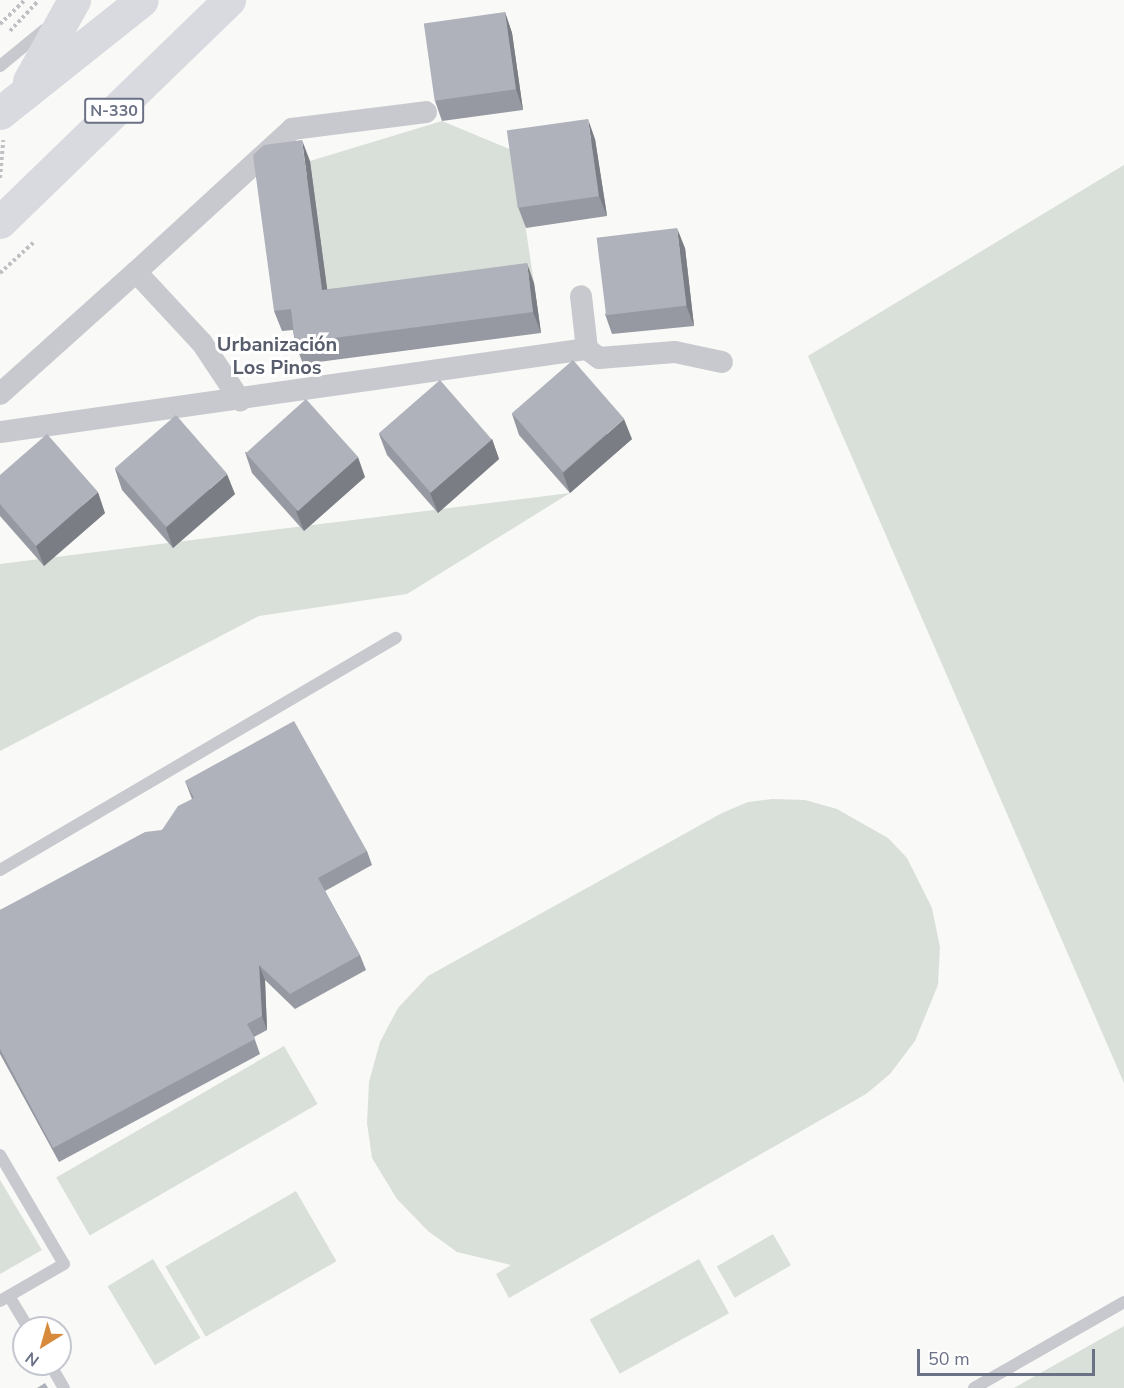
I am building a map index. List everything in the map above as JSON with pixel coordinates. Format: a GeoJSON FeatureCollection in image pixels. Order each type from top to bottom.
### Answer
{"type":"FeatureCollection","features":[{"type":"Feature","properties":{"kind":"highway"},"geometry":{"type":"LineString","coordinates":[[6,109],[142,0]]}},
{"type":"Feature","properties":{"kind":"highway","name":"N-330"},"geometry":{"type":"LineString","coordinates":[[0,222],[229,0]]}},
{"type":"Feature","properties":{"kind":"highway"},"geometry":{"type":"LineString","coordinates":[[6,109],[38,68],[61,2]]}},
{"type":"Feature","properties":{"kind":"street"},"geometry":{"type":"LineString","coordinates":[[0,394],[292,129],[426,112]]}},
{"type":"Feature","properties":{"kind":"street"},"geometry":{"type":"LineString","coordinates":[[136,272],[202,343],[240,400]]}},
{"type":"Feature","properties":{"kind":"street"},"geometry":{"type":"LineString","coordinates":[[581,296],[587,349]]}},
{"type":"Feature","properties":{"kind":"street"},"geometry":{"type":"LineString","coordinates":[[0,432],[240,400],[587,349],[599,358],[675,352],[722,362]]}},
{"type":"Feature","properties":{"kind":"lane"},"geometry":{"type":"LineString","coordinates":[[0,66],[61,2]]}},
{"type":"Feature","properties":{"kind":"lane"},"geometry":{"type":"LineString","coordinates":[[0,870],[396,638]]}},
{"type":"Feature","properties":{"kind":"lane"},"geometry":{"type":"LineString","coordinates":[[0,1155],[64,1263],[4,1298],[18,1316]]}},
{"type":"Feature","properties":{"kind":"lane"},"geometry":{"type":"LineString","coordinates":[[974,1388],[1124,1302]]}},
{"type":"Feature","properties":{"kind":"path"},"geometry":{"type":"LineString","coordinates":[[0,24],[25,0]]}},
{"type":"Feature","properties":{"kind":"path"},"geometry":{"type":"LineString","coordinates":[[10,31],[61,2]]}},
{"type":"Feature","properties":{"kind":"path"},"geometry":{"type":"LineString","coordinates":[[0,273],[33,243]]}},
{"type":"Feature","properties":{"kind":"shaded area"},"geometry":{"type":"Polygon","coordinates":[[[442,121],[514,151],[534,283],[330,310],[310,161],[442,121]]]}},
{"type":"Feature","properties":{"kind":"shaded area"},"geometry":{"type":"Polygon","coordinates":[[[1124,165],[1124,1083],[808,356],[1124,165]]]}},
{"type":"Feature","properties":{"kind":"shaded area"},"geometry":{"type":"Polygon","coordinates":[[[570,493],[407,594],[259,616],[0,751],[0,564],[570,493]]]}},
{"type":"Feature","properties":{"kind":"shaded area"},"geometry":{"type":"Polygon","coordinates":[[[772,799],[805,800],[837,809],[888,838],[907,858],[932,908],[940,947],[938,985],[915,1041],[890,1074],[866,1094],[509,1298],[496,1274],[511,1265],[457,1252],[428,1231],[397,1199],[372,1158],[367,1123],[369,1082],[380,1042],[398,1008],[428,976],[722,813],[748,802],[772,799]]]}},
{"type":"Feature","properties":{"kind":"shaded area"},"geometry":{"type":"Polygon","coordinates":[[[284,1046],[318,1104],[90,1236],[56,1178],[284,1046]]]}},
{"type":"Feature","properties":{"kind":"shaded area"},"geometry":{"type":"Polygon","coordinates":[[[0,1180],[42,1250],[0,1274],[0,1180]]]}},
{"type":"Feature","properties":{"kind":"shaded area"},"geometry":{"type":"Polygon","coordinates":[[[296,1191],[336,1261],[206,1337],[165,1266],[296,1191]]]}},
{"type":"Feature","properties":{"kind":"shaded area"},"geometry":{"type":"Polygon","coordinates":[[[773,1234],[791,1265],[735,1298],[717,1266],[773,1234]]]}},
{"type":"Feature","properties":{"kind":"shaded area"},"geometry":{"type":"Polygon","coordinates":[[[153,1259],[200,1338],[155,1365],[108,1286],[153,1259]]]}},
{"type":"Feature","properties":{"kind":"shaded area"},"geometry":{"type":"Polygon","coordinates":[[[699,1259],[729,1313],[620,1374],[590,1320],[699,1259]]]}},
{"type":"Feature","properties":{"kind":"shaded area"},"geometry":{"type":"Polygon","coordinates":[[[1124,1326],[1124,1388],[1014,1388],[1124,1326]]]}},
{"type":"Feature","properties":{"kind":"building"},"geometry":{"type":"Polygon","coordinates":[[[505,12],[516,89],[435,101],[424,23],[505,12]]]}},
{"type":"Feature","properties":{"kind":"building"},"geometry":{"type":"Polygon","coordinates":[[[588,119],[599,196],[518,208],[507,130],[588,119]]]}},
{"type":"Feature","properties":{"kind":"building"},"geometry":{"type":"Polygon","coordinates":[[[302,140],[322,290],[527,263],[533,312],[295,343],[291,309],[274,311],[253,155],[264,145],[302,140]]]}},
{"type":"Feature","properties":{"kind":"building"},"geometry":{"type":"Polygon","coordinates":[[[677,228],[687,305],[606,315],[597,238],[677,228]]]}},
{"type":"Feature","properties":{"kind":"building"},"geometry":{"type":"Polygon","coordinates":[[[573,360],[624,419],[563,472],[512,413],[573,360]]]}},
{"type":"Feature","properties":{"kind":"building"},"geometry":{"type":"Polygon","coordinates":[[[440,380],[492,440],[431,493],[379,433],[440,380]]]}},
{"type":"Feature","properties":{"kind":"building"},"geometry":{"type":"Polygon","coordinates":[[[306,399],[358,457],[298,511],[246,453],[306,399]]]}},
{"type":"Feature","properties":{"kind":"building"},"geometry":{"type":"Polygon","coordinates":[[[176,415],[227,474],[166,527],[115,468],[176,415]]]}},
{"type":"Feature","properties":{"kind":"building"},"geometry":{"type":"Polygon","coordinates":[[[47,434],[98,492],[36,546],[0,504],[0,475],[47,434]]]}},
{"type":"Feature","properties":{"kind":"building"},"geometry":{"type":"Polygon","coordinates":[[[294,721],[367,851],[318,878],[360,955],[290,994],[259,965],[262,1016],[247,1024],[255,1039],[53,1148],[0,1049],[0,910],[145,832],[162,830],[178,806],[194,798],[185,781],[294,721]]]}},
{"type":"Feature","properties":{"kind":"building"},"geometry":{"type":"Polygon","coordinates":[[[45,1383],[48,1388],[37,1388],[45,1383]]]}},
{"type":"Feature","properties":{"kind":"district","name":"Urbanización Los Pinos"},"geometry":{"type":"Point","coordinates":[277,356]}}]}
